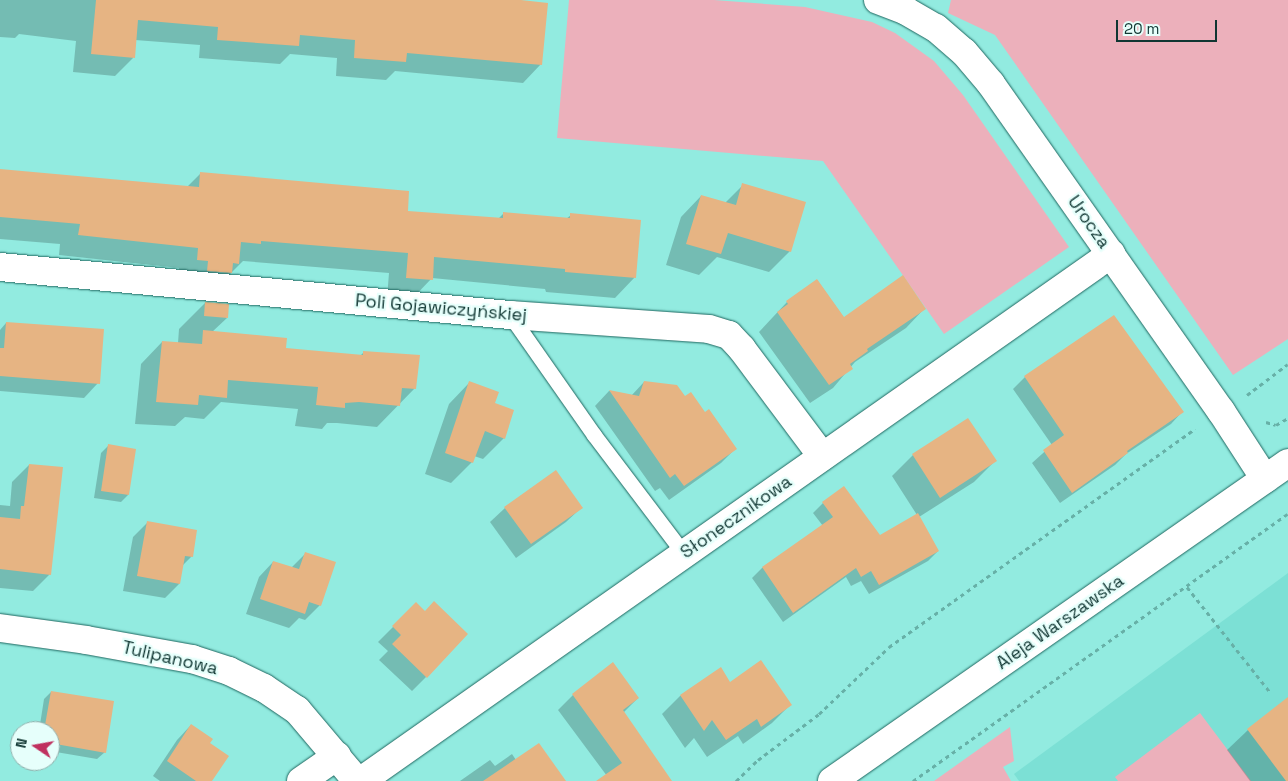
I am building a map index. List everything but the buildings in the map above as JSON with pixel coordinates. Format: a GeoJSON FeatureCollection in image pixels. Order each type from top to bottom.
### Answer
{"type":"FeatureCollection","features":[{"type":"Feature","properties":{"kind":"street","name":"Urocza"},"geometry":{"type":"LineString","coordinates":[[878,0],[906,11],[936,28],[964,52],[991,84],[1221,411],[1264,480]]}},
{"type":"Feature","properties":{"kind":"street","name":"Słonecznikowa"},"geometry":{"type":"LineString","coordinates":[[361,781],[1112,254]]}},
{"type":"Feature","properties":{"kind":"street","name":"Poli Gojawiczyńskiej"},"geometry":{"type":"LineString","coordinates":[[0,266],[510,315],[709,329],[729,335],[742,349],[822,456]]}},
{"type":"Feature","properties":{"kind":"street","name":"Aleja Warszawska"},"geometry":{"type":"LineString","coordinates":[[832,781],[1288,463]]}},
{"type":"Feature","properties":{"kind":"street","name":"Tulipanowa"},"geometry":{"type":"LineString","coordinates":[[0,628],[86,640],[192,659],[229,671],[264,688],[297,710],[357,781]]}},
{"type":"Feature","properties":{"kind":"street"},"geometry":{"type":"LineString","coordinates":[[301,781],[337,756]]}},
{"type":"Feature","properties":{"kind":"lane"},"geometry":{"type":"LineString","coordinates":[[510,315],[594,435],[684,554]]}},
{"type":"Feature","properties":{"kind":"path"},"geometry":{"type":"LineString","coordinates":[[1244,398],[1288,364]]}},
{"type":"Feature","properties":{"kind":"path"},"geometry":{"type":"LineString","coordinates":[[736,781],[758,760],[819,714],[889,647],[1202,424]]}},
{"type":"Feature","properties":{"kind":"path"},"geometry":{"type":"LineString","coordinates":[[913,781],[1288,514]]}},
{"type":"Feature","properties":{"kind":"path"},"geometry":{"type":"LineString","coordinates":[[1187,587],[1270,692]]}},
{"type":"Feature","properties":{"kind":"shaded area"},"geometry":{"type":"Polygon","coordinates":[[[569,0],[714,0],[805,7],[872,22],[895,33],[934,61],[963,95],[1069,247],[944,334],[823,161],[557,138],[569,0]]]}},
{"type":"Feature","properties":{"kind":"shaded area"},"geometry":{"type":"Polygon","coordinates":[[[951,0],[1288,0],[1288,339],[1233,375],[995,35],[948,13],[951,0]]]}},
{"type":"Feature","properties":{"kind":"shaded area"},"geometry":{"type":"Polygon","coordinates":[[[1288,573],[1288,781],[1019,781],[1014,774],[1288,573]]]}},
{"type":"Feature","properties":{"kind":"shaded area"},"geometry":{"type":"Polygon","coordinates":[[[1200,713],[1251,781],[1118,781],[1115,777],[1200,713]]]}},
{"type":"Feature","properties":{"kind":"shaded area"},"geometry":{"type":"Polygon","coordinates":[[[1010,727],[1014,761],[1003,767],[1011,781],[934,781],[1010,727]]]}}]}
